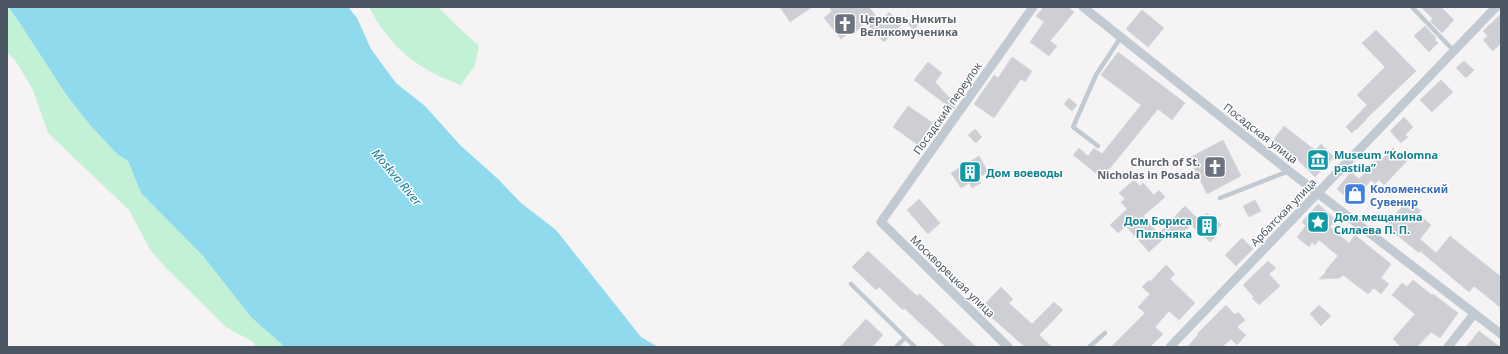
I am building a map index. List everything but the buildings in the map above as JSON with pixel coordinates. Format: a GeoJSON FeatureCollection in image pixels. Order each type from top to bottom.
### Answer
{"type":"FeatureCollection","features":[{"type":"Feature","properties":{"kind":"street","name":"Посадский переулок"},"geometry":{"type":"LineString","coordinates":[[880,222],[1033,7]]}},
{"type":"Feature","properties":{"kind":"street","name":"Посадская улица"},"geometry":{"type":"LineString","coordinates":[[1083,7],[1318,193],[1501,334]]}},
{"type":"Feature","properties":{"kind":"street","name":"Арбатская улица"},"geometry":{"type":"LineString","coordinates":[[1170,347],[1496,7]]}},
{"type":"Feature","properties":{"kind":"street","name":"Москворецкая улица"},"geometry":{"type":"LineString","coordinates":[[880,222],[1008,347]]}},
{"type":"Feature","properties":{"kind":"street"},"geometry":{"type":"LineString","coordinates":[[1448,347],[1474,314]]}},
{"type":"Feature","properties":{"kind":"lane"},"geometry":{"type":"LineString","coordinates":[[1412,7],[1454,51]]}},
{"type":"Feature","properties":{"kind":"lane"},"geometry":{"type":"LineString","coordinates":[[1098,146],[1073,126],[1096,74],[1121,37]]}},
{"type":"Feature","properties":{"kind":"lane"},"geometry":{"type":"LineString","coordinates":[[1220,198],[1290,171]]}},
{"type":"Feature","properties":{"kind":"lane"},"geometry":{"type":"LineString","coordinates":[[850,284],[915,347]]}},
{"type":"Feature","properties":{"kind":"lane"},"geometry":{"type":"LineString","coordinates":[[1089,347],[1105,333]]}},
{"type":"Feature","properties":{"kind":"lane"},"geometry":{"type":"LineString","coordinates":[[896,347],[905,338]]}},
{"type":"Feature","properties":{"kind":"green space"},"geometry":{"type":"Polygon","coordinates":[[[7,7],[21,25],[67,96],[91,126],[117,154],[128,161],[141,193],[203,256],[251,317],[285,347],[256,347],[253,342],[226,327],[166,268],[151,251],[129,210],[48,133],[33,90],[15,60],[7,52],[7,7]]]}},
{"type":"Feature","properties":{"kind":"green space"},"geometry":{"type":"Polygon","coordinates":[[[369,7],[438,7],[479,46],[475,65],[461,85],[422,67],[395,45],[381,27],[369,7]]]}},
{"type":"Feature","properties":{"kind":"water","name":"Moskva River"},"geometry":{"type":"Polygon","coordinates":[[[8,7],[348,7],[357,18],[371,49],[396,83],[425,106],[460,145],[497,178],[521,203],[556,230],[641,337],[658,347],[285,347],[251,317],[203,256],[141,193],[128,161],[117,154],[91,126],[67,96],[8,7]]]}},
{"type":"Feature","properties":{"kind":"place","name":"Церковь Никиты Великомученика"},"geometry":{"type":"Point","coordinates":[845,24]}},
{"type":"Feature","properties":{"kind":"place","name":"Museum “Kolomna pastila”"},"geometry":{"type":"Point","coordinates":[1318,160]}},
{"type":"Feature","properties":{"kind":"place","name":"Church of St. Nicholas in Posada"},"geometry":{"type":"Point","coordinates":[1215,167]}},
{"type":"Feature","properties":{"kind":"place","name":"Дом воеводы"},"geometry":{"type":"Point","coordinates":[970,172]}},
{"type":"Feature","properties":{"kind":"place","name":"Коломенский Сувенир"},"geometry":{"type":"Point","coordinates":[1355,194]}},
{"type":"Feature","properties":{"kind":"place","name":"Дом мещанина Силаева П. П."},"geometry":{"type":"Point","coordinates":[1318,222]}},
{"type":"Feature","properties":{"kind":"place","name":"Дом Бориса Пильняка"},"geometry":{"type":"Point","coordinates":[1207,226]}}]}
